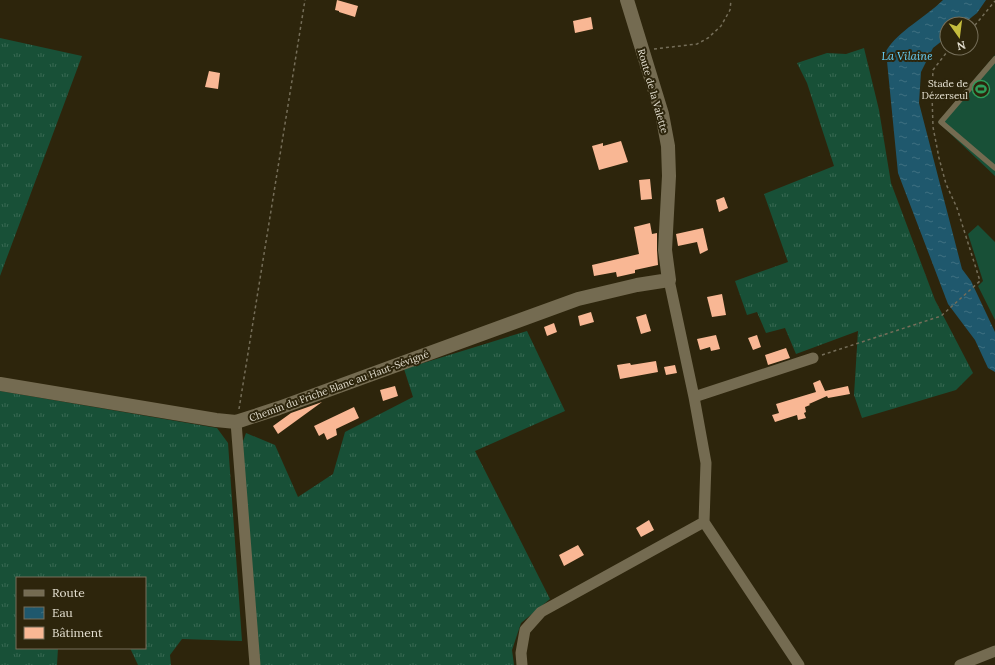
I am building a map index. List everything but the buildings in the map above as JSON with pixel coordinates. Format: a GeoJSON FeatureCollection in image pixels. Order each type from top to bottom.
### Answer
{"type":"FeatureCollection","features":[{"type":"Feature","properties":{"kind":"street","name":"Route de la Valette"},"geometry":{"type":"LineString","coordinates":[[627,0],[662,114],[668,146],[669,176],[665,250],[669,280]]}},
{"type":"Feature","properties":{"kind":"street","name":"Chemin du Friche Blanc au Haut-Sévigné"},"geometry":{"type":"LineString","coordinates":[[0,384],[216,420],[236,422],[286,406],[578,299],[669,280]]}},
{"type":"Feature","properties":{"kind":"street"},"geometry":{"type":"LineString","coordinates":[[669,280],[694,397],[706,463],[704,522],[799,665]]}},
{"type":"Feature","properties":{"kind":"street"},"geometry":{"type":"LineString","coordinates":[[694,397],[813,358]]}},
{"type":"Feature","properties":{"kind":"street"},"geometry":{"type":"LineString","coordinates":[[236,422],[255,665]]}},
{"type":"Feature","properties":{"kind":"street"},"geometry":{"type":"LineString","coordinates":[[522,665],[521,653],[525,630],[541,612],[704,522]]}},
{"type":"Feature","properties":{"kind":"street"},"geometry":{"type":"LineString","coordinates":[[960,665],[995,651]]}},
{"type":"Feature","properties":{"kind":"lane"},"geometry":{"type":"LineString","coordinates":[[995,59],[941,122],[995,168]]}},
{"type":"Feature","properties":{"kind":"path"},"geometry":{"type":"LineString","coordinates":[[236,422],[305,0]]}},
{"type":"Feature","properties":{"kind":"path"},"geometry":{"type":"LineString","coordinates":[[642,51],[697,44],[708,38],[721,26],[730,10],[731,0]]}},
{"type":"Feature","properties":{"kind":"path"},"geometry":{"type":"LineString","coordinates":[[979,20],[995,1]]}},
{"type":"Feature","properties":{"kind":"path"},"geometry":{"type":"LineString","coordinates":[[813,358],[941,316],[980,281],[957,208],[946,184],[940,164],[933,127],[933,70],[944,56]]}},
{"type":"Feature","properties":{"kind":"green space"},"geometry":{"type":"Polygon","coordinates":[[[0,38],[82,56],[0,276],[0,38]]]}},
{"type":"Feature","properties":{"kind":"green space"},"geometry":{"type":"Polygon","coordinates":[[[864,48],[879,110],[891,183],[935,300],[973,373],[956,390],[862,418],[854,395],[858,331],[796,354],[785,328],[766,333],[757,312],[747,315],[735,281],[788,262],[764,194],[834,166],[807,83],[797,63],[827,53],[846,54],[864,48]]]}},
{"type":"Feature","properties":{"kind":"green space","name":"Stade de Dézerseul"},"geometry":{"type":"Polygon","coordinates":[[[995,55],[995,176],[938,122],[995,55]]]}},
{"type":"Feature","properties":{"kind":"green space"},"geometry":{"type":"Polygon","coordinates":[[[978,225],[995,242],[995,320],[978,286],[983,281],[968,234],[978,225]]]}},
{"type":"Feature","properties":{"kind":"green space"},"geometry":{"type":"Polygon","coordinates":[[[527,331],[565,411],[475,451],[550,599],[521,623],[512,650],[514,665],[260,665],[242,444],[246,433],[275,445],[298,497],[333,474],[345,432],[413,397],[404,369],[527,331]]]}},
{"type":"Feature","properties":{"kind":"green space"},"geometry":{"type":"Polygon","coordinates":[[[0,391],[217,428],[228,443],[242,641],[182,639],[170,655],[171,665],[138,665],[130,649],[146,649],[146,577],[16,577],[16,649],[58,649],[57,665],[0,665],[0,391]]]}},
{"type":"Feature","properties":{"kind":"water","name":"La Vilaine"},"geometry":{"type":"Polygon","coordinates":[[[943,0],[986,0],[973,16],[939,16],[939,43],[933,48],[921,72],[919,103],[962,269],[971,281],[995,332],[995,372],[988,368],[975,340],[948,304],[898,173],[886,51],[905,30],[943,0]]]}},
{"type":"Feature","properties":{"kind":"place","name":"Stade de Dézerseul"},"geometry":{"type":"Point","coordinates":[981,89]}}]}
